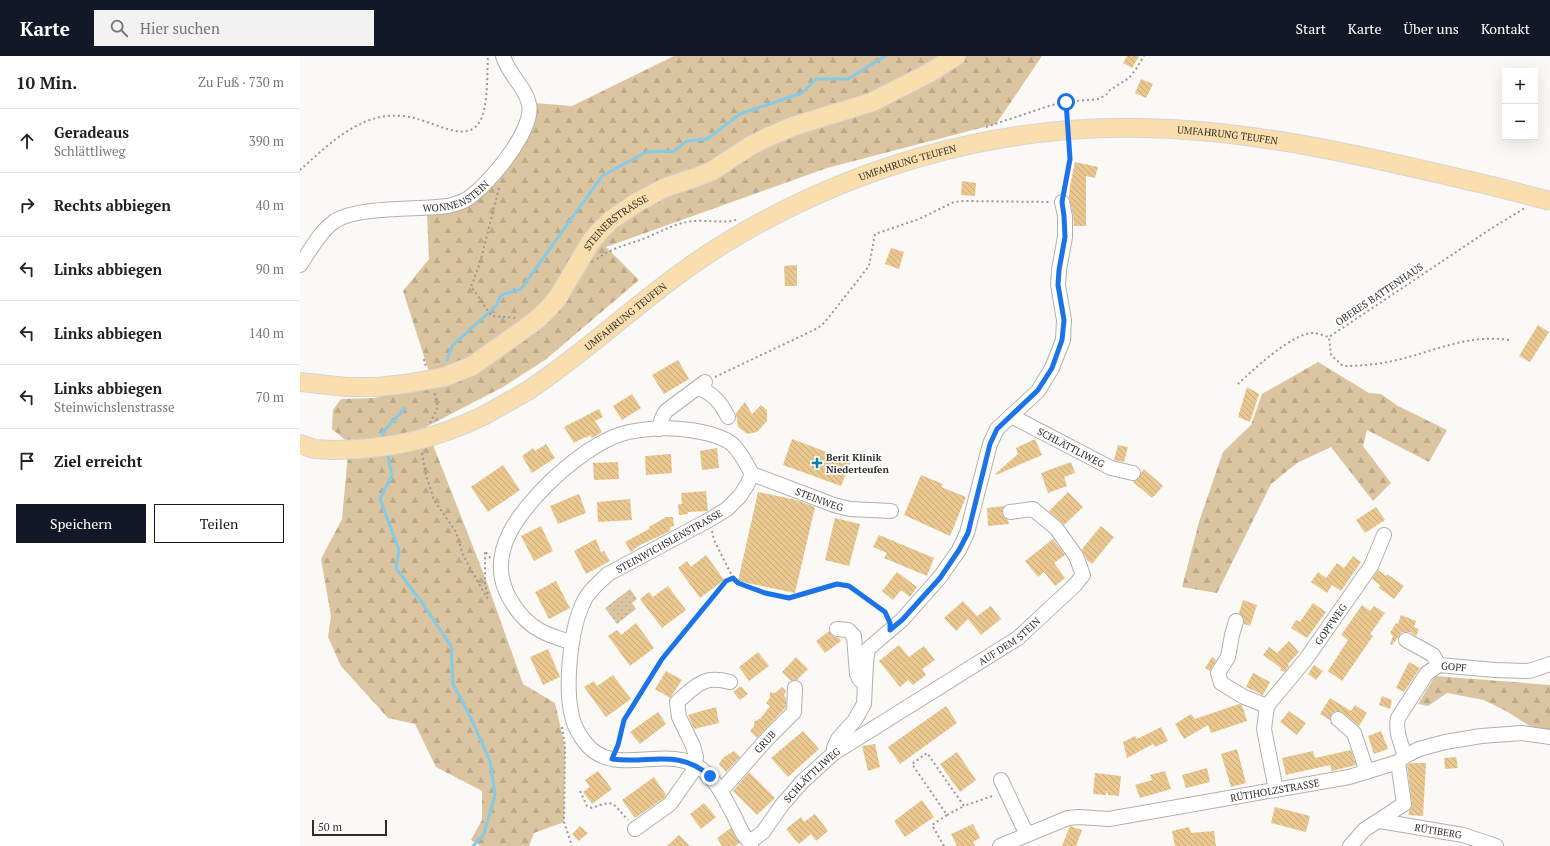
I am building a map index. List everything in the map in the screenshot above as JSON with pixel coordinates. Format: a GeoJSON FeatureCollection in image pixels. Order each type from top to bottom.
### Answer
{"type":"FeatureCollection","features":[{"type":"Feature","properties":{"kind":"main road","name":"STEINERSTRASSE"},"geometry":{"type":"LineString","coordinates":[[300,382],[347,387],[377,387],[429,380],[457,373],[472,366],[534,322],[557,299],[590,243],[600,231],[611,220],[636,203],[664,188],[712,171],[750,146],[768,137],[794,126],[872,102],[929,73],[956,56]]}},
{"type":"Feature","properties":{"kind":"main road","name":"UMFAHRUNG TEUFEN"},"geometry":{"type":"LineString","coordinates":[[305,447],[333,450],[369,449],[420,440],[444,433],[486,415],[505,405],[552,373],[691,266],[757,224],[792,205],[863,175],[907,159],[991,140],[1056,131],[1119,128],[1174,129],[1226,134],[1288,142],[1358,156],[1492,186],[1550,201]]}},
{"type":"Feature","properties":{"kind":"street","name":"WONNENSTEIN"},"geometry":{"type":"LineString","coordinates":[[300,265],[319,238],[335,222],[347,216],[365,212],[438,207],[460,202],[470,197],[481,188],[499,169],[519,139],[529,112],[527,98],[510,72],[503,56]]}},
{"type":"Feature","properties":{"kind":"street","name":"SCHLÄTTLIWEG"},"geometry":{"type":"LineString","coordinates":[[751,844],[763,832],[782,805],[802,782],[834,753],[834,748],[838,739],[855,720],[864,704],[866,694],[866,662],[868,649],[902,620],[940,578],[959,550],[968,533],[990,444],[997,429],[1038,390],[1052,368],[1062,340],[1064,320],[1058,285],[1065,237],[1062,202]]}},
{"type":"Feature","properties":{"kind":"street"},"geometry":{"type":"LineString","coordinates":[[659,428],[666,411],[702,385],[715,396],[728,417]]}},
{"type":"Feature","properties":{"kind":"street","name":"SCHLÄTTLIWEG"},"geometry":{"type":"LineString","coordinates":[[1011,416],[1111,468],[1133,473]]}},
{"type":"Feature","properties":{"kind":"street"},"geometry":{"type":"LineString","coordinates":[[572,643],[541,631],[528,622],[515,609],[507,595],[503,582],[501,561],[509,532],[538,493],[584,453],[606,441],[628,432],[659,428],[692,430],[720,437],[732,444],[752,474]]}},
{"type":"Feature","properties":{"kind":"street","name":"STEINWEG"},"geometry":{"type":"LineString","coordinates":[[752,474],[834,505],[850,508],[891,511]]}},
{"type":"Feature","properties":{"kind":"street","name":"STEINWICHSLENSTRASSE"},"geometry":{"type":"LineString","coordinates":[[751,844],[744,835],[721,791],[710,776],[700,768],[676,759],[612,759],[594,752],[582,737],[573,720],[569,689],[572,643],[584,600],[595,586],[608,574],[709,520],[726,508],[740,496],[752,474]]}},
{"type":"Feature","properties":{"kind":"street","name":"AUF DEM STEIN"},"geometry":{"type":"LineString","coordinates":[[834,753],[1018,638],[1075,585],[1084,574],[1076,556],[1056,528],[1033,509],[1010,512]]}},
{"type":"Feature","properties":{"kind":"street","name":"GOPFWEG"},"geometry":{"type":"LineString","coordinates":[[1267,706],[1306,659],[1371,566],[1384,535]]}},
{"type":"Feature","properties":{"kind":"street"},"geometry":{"type":"LineString","coordinates":[[1236,621],[1228,658],[1218,673],[1220,683],[1244,697],[1267,706],[1264,729],[1276,790]]}},
{"type":"Feature","properties":{"kind":"street"},"geometry":{"type":"LineString","coordinates":[[837,629],[848,630],[854,636],[857,674],[866,694]]}},
{"type":"Feature","properties":{"kind":"street"},"geometry":{"type":"LineString","coordinates":[[1406,640],[1433,655],[1439,665]]}},
{"type":"Feature","properties":{"kind":"street","name":"GOPF"},"geometry":{"type":"LineString","coordinates":[[1380,821],[1404,804],[1402,759],[1397,725],[1398,718],[1427,673],[1439,665],[1495,670],[1529,671],[1550,664]]}},
{"type":"Feature","properties":{"kind":"street"},"geometry":{"type":"LineString","coordinates":[[635,829],[670,804],[694,770],[696,757],[693,746],[679,717],[677,702],[700,682],[717,679],[730,682]]}},
{"type":"Feature","properties":{"kind":"street","name":"GRUB"},"geometry":{"type":"LineString","coordinates":[[721,791],[768,738],[794,712],[795,688]]}},
{"type":"Feature","properties":{"kind":"street"},"geometry":{"type":"LineString","coordinates":[[1338,719],[1354,733],[1367,772]]}},
{"type":"Feature","properties":{"kind":"street","name":"RÜTIHOLZSTRASSE"},"geometry":{"type":"LineString","coordinates":[[1000,846],[1068,818],[1080,816],[1109,819],[1349,777],[1402,759],[1419,749],[1445,742],[1481,736],[1522,733],[1550,737]]}},
{"type":"Feature","properties":{"kind":"street"},"geometry":{"type":"LineString","coordinates":[[1004,786],[1027,835]]}},
{"type":"Feature","properties":{"kind":"street"},"geometry":{"type":"LineString","coordinates":[[1350,846],[1364,830],[1380,821]]}},
{"type":"Feature","properties":{"kind":"street","name":"RÜTIBERG"},"geometry":{"type":"LineString","coordinates":[[1380,821],[1463,835],[1496,846]]}},
{"type":"Feature","properties":{"kind":"path"},"geometry":{"type":"LineString","coordinates":[[300,170],[354,126],[375,118],[402,116],[418,119],[461,132],[469,131],[481,120],[486,101],[488,56]]}},
{"type":"Feature","properties":{"kind":"path"},"geometry":{"type":"LineString","coordinates":[[702,385],[724,372],[818,328],[825,322],[869,266],[875,234],[919,219],[954,202],[1062,202],[1070,159],[1066,102],[1099,99],[1129,78],[1144,56]]}},
{"type":"Feature","properties":{"kind":"path"},"geometry":{"type":"LineString","coordinates":[[492,316],[471,287],[480,263],[501,177],[499,169]]}},
{"type":"Feature","properties":{"kind":"path","name":"OBERES BATTENHAUS"},"geometry":{"type":"LineString","coordinates":[[1509,340],[1493,337],[1457,342],[1399,360],[1360,366],[1342,366],[1330,355],[1329,337],[1492,228],[1530,205]]}},
{"type":"Feature","properties":{"kind":"path"},"geometry":{"type":"LineString","coordinates":[[1238,384],[1268,356],[1296,339],[1312,333],[1329,337]]}},
{"type":"Feature","properties":{"kind":"path"},"geometry":{"type":"LineString","coordinates":[[428,428],[431,418],[438,407],[437,400],[429,380]]}},
{"type":"Feature","properties":{"kind":"path"},"geometry":{"type":"LineString","coordinates":[[420,448],[426,475],[434,500],[456,532],[463,555],[487,598],[484,551],[490,558],[501,561]]}},
{"type":"Feature","properties":{"kind":"path"},"geometry":{"type":"LineString","coordinates":[[711,529],[714,540],[733,578],[738,583],[765,593],[789,598],[837,584],[849,586],[885,612],[890,623],[890,630]]}},
{"type":"Feature","properties":{"kind":"path"},"geometry":{"type":"LineString","coordinates":[[612,759],[618,745],[624,720],[662,659],[726,581],[733,578]]}},
{"type":"Feature","properties":{"kind":"path"},"geometry":{"type":"LineString","coordinates":[[561,722],[565,747],[564,822],[572,846]]}},
{"type":"Feature","properties":{"kind":"path"},"geometry":{"type":"LineString","coordinates":[[947,815],[912,764],[927,753],[964,806]]}},
{"type":"Feature","properties":{"kind":"path"},"geometry":{"type":"LineString","coordinates":[[944,846],[932,826],[947,815],[1004,786]]}},
{"type":"Feature","properties":{"kind":"path"},"geometry":{"type":"LineString","coordinates":[[580,791],[587,806],[592,808],[607,802],[613,803],[635,829]]}},
{"type":"Feature","properties":{"kind":"green space"},"geometry":{"type":"Polygon","coordinates":[[[674,56],[1042,56],[996,124],[827,168],[606,247],[639,280],[545,360],[503,387],[426,427],[486,580],[523,684],[555,703],[565,747],[564,822],[534,833],[529,846],[480,846],[471,840],[482,820],[482,791],[436,767],[415,724],[388,718],[341,666],[328,637],[331,616],[321,559],[342,519],[349,443],[332,429],[333,410],[341,399],[375,398],[432,381],[403,291],[429,259],[427,214],[470,202],[535,103],[572,106],[674,56]]]}},
{"type":"Feature","properties":{"kind":"green space"},"geometry":{"type":"Polygon","coordinates":[[[1318,362],[1369,393],[1381,394],[1398,406],[1447,430],[1429,462],[1367,430],[1363,446],[1391,483],[1373,501],[1331,447],[1297,463],[1271,484],[1217,593],[1182,587],[1199,522],[1223,452],[1251,425],[1262,394],[1318,362]]]}},
{"type":"Feature","properties":{"kind":"green space"},"geometry":{"type":"Polygon","coordinates":[[[630,589],[637,599],[632,603],[636,609],[617,624],[605,608],[630,589]]]}},
{"type":"Feature","properties":{"kind":"green space"},"geometry":{"type":"Polygon","coordinates":[[[1435,676],[1550,685],[1550,739],[1506,711],[1484,700],[1447,693],[1428,706],[1418,704],[1435,676]]]}},
{"type":"Feature","properties":{"kind":"building"},"geometry":{"type":"Polygon","coordinates":[[[1127,56],[1139,56],[1132,68],[1123,63],[1127,56]]]}},
{"type":"Feature","properties":{"kind":"building"},"geometry":{"type":"Polygon","coordinates":[[[1141,79],[1153,84],[1146,98],[1135,93],[1141,79]]]}},
{"type":"Feature","properties":{"kind":"building"},"geometry":{"type":"Polygon","coordinates":[[[1075,162],[1098,167],[1095,178],[1086,176],[1086,226],[1074,226],[1069,198],[1075,162]]]}},
{"type":"Feature","properties":{"kind":"building"},"geometry":{"type":"Polygon","coordinates":[[[962,181],[976,183],[975,196],[961,195],[962,181]]]}},
{"type":"Feature","properties":{"kind":"building"},"geometry":{"type":"Polygon","coordinates":[[[891,248],[904,252],[899,269],[885,264],[891,248]]]}},
{"type":"Feature","properties":{"kind":"building"},"geometry":{"type":"Polygon","coordinates":[[[797,265],[797,286],[785,286],[784,266],[797,265]]]}},
{"type":"Feature","properties":{"kind":"building"},"geometry":{"type":"Polygon","coordinates":[[[1538,325],[1549,332],[1530,362],[1519,356],[1538,325]]]}},
{"type":"Feature","properties":{"kind":"building"},"geometry":{"type":"Polygon","coordinates":[[[678,360],[689,379],[664,394],[652,375],[678,360]]]}},
{"type":"Feature","properties":{"kind":"building"},"geometry":{"type":"Polygon","coordinates":[[[1247,387],[1259,394],[1250,422],[1238,417],[1247,387]]]}},
{"type":"Feature","properties":{"kind":"building"},"geometry":{"type":"Polygon","coordinates":[[[632,394],[641,408],[622,420],[613,406],[632,394]]]}},
{"type":"Feature","properties":{"kind":"building"},"geometry":{"type":"Polygon","coordinates":[[[745,402],[752,414],[761,405],[767,410],[767,421],[757,432],[747,434],[738,427],[736,413],[745,402]]]}},
{"type":"Feature","properties":{"kind":"building"},"geometry":{"type":"Polygon","coordinates":[[[599,409],[603,417],[595,421],[602,432],[592,438],[590,435],[574,443],[564,427],[599,409]]]}},
{"type":"Feature","properties":{"kind":"building","name":"Berit Klinik Niederteufen"},"geometry":{"type":"Polygon","coordinates":[[[792,439],[851,461],[841,486],[783,465],[792,439]]]}},
{"type":"Feature","properties":{"kind":"building"},"geometry":{"type":"Polygon","coordinates":[[[1035,439],[1042,455],[996,475],[995,474],[1018,454],[1016,448],[1035,439]]]}},
{"type":"Feature","properties":{"kind":"building"},"geometry":{"type":"Polygon","coordinates":[[[546,444],[555,458],[532,473],[522,456],[533,448],[535,451],[546,444]]]}},
{"type":"Feature","properties":{"kind":"building"},"geometry":{"type":"Polygon","coordinates":[[[1118,445],[1128,447],[1124,462],[1114,460],[1118,445]]]}},
{"type":"Feature","properties":{"kind":"building"},"geometry":{"type":"Polygon","coordinates":[[[717,448],[719,468],[702,470],[700,451],[717,448]]]}},
{"type":"Feature","properties":{"kind":"building"},"geometry":{"type":"Polygon","coordinates":[[[671,454],[672,473],[646,475],[645,456],[671,454]]]}},
{"type":"Feature","properties":{"kind":"building"},"geometry":{"type":"Polygon","coordinates":[[[618,462],[619,479],[594,480],[593,463],[618,462]]]}},
{"type":"Feature","properties":{"kind":"building"},"geometry":{"type":"Polygon","coordinates":[[[1071,462],[1075,473],[1064,477],[1067,486],[1048,493],[1041,473],[1071,462]]]}},
{"type":"Feature","properties":{"kind":"building"},"geometry":{"type":"Polygon","coordinates":[[[503,465],[520,490],[488,512],[471,487],[503,465]]]}},
{"type":"Feature","properties":{"kind":"building"},"geometry":{"type":"Polygon","coordinates":[[[1144,469],[1163,486],[1152,498],[1133,482],[1139,478],[1144,469]]]}},
{"type":"Feature","properties":{"kind":"building"},"geometry":{"type":"Polygon","coordinates":[[[921,475],[943,484],[941,487],[966,497],[950,536],[904,515],[921,475]]]}},
{"type":"Feature","properties":{"kind":"building"},"geometry":{"type":"Polygon","coordinates":[[[706,491],[708,511],[688,512],[688,514],[679,515],[678,504],[682,504],[681,493],[706,491]]]}},
{"type":"Feature","properties":{"kind":"building"},"geometry":{"type":"Polygon","coordinates":[[[758,492],[796,500],[815,507],[795,593],[738,581],[758,492]]]}},
{"type":"Feature","properties":{"kind":"building"},"geometry":{"type":"Polygon","coordinates":[[[1068,492],[1083,507],[1064,525],[1049,511],[1068,492]]]}},
{"type":"Feature","properties":{"kind":"building"},"geometry":{"type":"Polygon","coordinates":[[[579,494],[586,513],[558,524],[550,506],[579,494]]]}},
{"type":"Feature","properties":{"kind":"building"},"geometry":{"type":"Polygon","coordinates":[[[630,499],[632,520],[598,522],[597,502],[630,499]]]}},
{"type":"Feature","properties":{"kind":"building"},"geometry":{"type":"Polygon","coordinates":[[[1004,506],[1002,513],[1008,520],[1009,524],[988,526],[987,508],[1004,506]]]}},
{"type":"Feature","properties":{"kind":"building"},"geometry":{"type":"Polygon","coordinates":[[[1376,507],[1385,520],[1365,533],[1356,520],[1376,507]]]}},
{"type":"Feature","properties":{"kind":"building"},"geometry":{"type":"Polygon","coordinates":[[[666,517],[673,517],[674,526],[670,527],[670,531],[638,546],[631,552],[625,542],[649,529],[649,527],[666,517]]]}},
{"type":"Feature","properties":{"kind":"building"},"geometry":{"type":"Polygon","coordinates":[[[835,518],[860,524],[849,566],[825,560],[835,518]]]}},
{"type":"Feature","properties":{"kind":"building"},"geometry":{"type":"Polygon","coordinates":[[[541,526],[553,551],[534,561],[521,536],[541,526]]]}},
{"type":"Feature","properties":{"kind":"building"},"geometry":{"type":"Polygon","coordinates":[[[1101,526],[1114,537],[1092,564],[1086,559],[1082,549],[1101,526]]]}},
{"type":"Feature","properties":{"kind":"building"},"geometry":{"type":"Polygon","coordinates":[[[879,535],[934,558],[927,576],[884,558],[887,553],[873,547],[879,535]]]}},
{"type":"Feature","properties":{"kind":"building"},"geometry":{"type":"Polygon","coordinates":[[[596,539],[601,552],[604,551],[610,561],[586,574],[574,551],[596,539]]]}},
{"type":"Feature","properties":{"kind":"building"},"geometry":{"type":"Polygon","coordinates":[[[1053,539],[1065,555],[1054,563],[1065,578],[1055,586],[1044,572],[1038,577],[1025,561],[1053,539]]]}},
{"type":"Feature","properties":{"kind":"building"},"geometry":{"type":"Polygon","coordinates":[[[706,555],[724,580],[700,598],[678,568],[687,561],[691,567],[706,555]]]}},
{"type":"Feature","properties":{"kind":"building"},"geometry":{"type":"Polygon","coordinates":[[[1353,556],[1361,562],[1341,591],[1332,585],[1327,593],[1311,582],[1318,572],[1326,578],[1337,563],[1344,568],[1353,556]]]}},
{"type":"Feature","properties":{"kind":"building"},"geometry":{"type":"Polygon","coordinates":[[[1378,570],[1386,576],[1387,574],[1404,586],[1394,599],[1379,588],[1380,585],[1372,579],[1378,570]]]}},
{"type":"Feature","properties":{"kind":"building"},"geometry":{"type":"Polygon","coordinates":[[[897,572],[917,587],[910,597],[901,590],[893,600],[882,591],[897,572]]]}},
{"type":"Feature","properties":{"kind":"building"},"geometry":{"type":"Polygon","coordinates":[[[556,581],[570,608],[549,619],[535,592],[556,581]]]}},
{"type":"Feature","properties":{"kind":"building"},"geometry":{"type":"Polygon","coordinates":[[[668,586],[686,610],[662,628],[640,599],[649,592],[653,597],[668,586]]]}},
{"type":"Feature","properties":{"kind":"building"},"geometry":{"type":"Polygon","coordinates":[[[1243,600],[1257,605],[1250,626],[1244,624],[1244,619],[1239,613],[1243,600]]]}},
{"type":"Feature","properties":{"kind":"building"},"geometry":{"type":"Polygon","coordinates":[[[963,601],[977,616],[991,606],[1001,619],[981,635],[968,619],[956,631],[944,618],[963,601]]]}},
{"type":"Feature","properties":{"kind":"building"},"geometry":{"type":"Polygon","coordinates":[[[1313,603],[1326,612],[1307,638],[1291,628],[1296,620],[1300,622],[1313,603]]]}},
{"type":"Feature","properties":{"kind":"building"},"geometry":{"type":"Polygon","coordinates":[[[1362,605],[1370,611],[1374,606],[1385,613],[1370,634],[1373,636],[1342,681],[1328,671],[1348,640],[1341,635],[1362,605]]]}},
{"type":"Feature","properties":{"kind":"building"},"geometry":{"type":"Polygon","coordinates":[[[1401,615],[1416,621],[1414,627],[1419,629],[1416,636],[1410,632],[1402,632],[1392,645],[1390,644],[1393,636],[1390,633],[1396,623],[1398,624],[1401,615]]]}},
{"type":"Feature","properties":{"kind":"building"},"geometry":{"type":"Polygon","coordinates":[[[636,623],[654,648],[630,666],[608,636],[617,630],[621,635],[636,623]]]}},
{"type":"Feature","properties":{"kind":"building"},"geometry":{"type":"Polygon","coordinates":[[[829,631],[832,636],[839,638],[841,641],[825,653],[816,641],[829,631]]]}},
{"type":"Feature","properties":{"kind":"building"},"geometry":{"type":"Polygon","coordinates":[[[1289,641],[1299,652],[1288,664],[1289,666],[1284,672],[1280,670],[1281,668],[1263,655],[1269,647],[1277,653],[1289,641]]]}},
{"type":"Feature","properties":{"kind":"building"},"geometry":{"type":"Polygon","coordinates":[[[899,645],[909,657],[924,646],[935,660],[922,669],[926,675],[913,685],[908,680],[900,687],[879,661],[899,645]]]}},
{"type":"Feature","properties":{"kind":"building"},"geometry":{"type":"Polygon","coordinates":[[[548,649],[560,677],[543,685],[530,657],[548,649]]]}},
{"type":"Feature","properties":{"kind":"building"},"geometry":{"type":"Polygon","coordinates":[[[758,652],[769,666],[749,681],[739,667],[758,652]]]}},
{"type":"Feature","properties":{"kind":"building"},"geometry":{"type":"Polygon","coordinates":[[[796,657],[808,669],[797,680],[791,681],[782,672],[796,657]]]}},
{"type":"Feature","properties":{"kind":"building"},"geometry":{"type":"Polygon","coordinates":[[[1212,657],[1216,660],[1210,671],[1205,668],[1212,657]]]}},
{"type":"Feature","properties":{"kind":"building"},"geometry":{"type":"Polygon","coordinates":[[[1409,662],[1420,668],[1404,692],[1396,688],[1409,662]]]}},
{"type":"Feature","properties":{"kind":"building"},"geometry":{"type":"Polygon","coordinates":[[[1314,665],[1323,671],[1316,680],[1308,674],[1314,665]]]}},
{"type":"Feature","properties":{"kind":"building"},"geometry":{"type":"Polygon","coordinates":[[[666,671],[682,680],[670,698],[655,689],[666,671]]]}},
{"type":"Feature","properties":{"kind":"building"},"geometry":{"type":"Polygon","coordinates":[[[1253,673],[1270,682],[1263,695],[1246,687],[1253,673]]]}},
{"type":"Feature","properties":{"kind":"building"},"geometry":{"type":"Polygon","coordinates":[[[613,675],[631,699],[606,717],[584,687],[594,681],[597,686],[613,675]]]}},
{"type":"Feature","properties":{"kind":"building"},"geometry":{"type":"Polygon","coordinates":[[[741,686],[748,694],[740,700],[733,692],[741,686]]]}},
{"type":"Feature","properties":{"kind":"building"},"geometry":{"type":"Polygon","coordinates":[[[782,687],[786,691],[784,696],[786,698],[786,707],[757,738],[750,731],[754,726],[754,722],[760,719],[770,706],[766,703],[770,698],[770,692],[775,693],[782,687]]]}},
{"type":"Feature","properties":{"kind":"building"},"geometry":{"type":"Polygon","coordinates":[[[1382,696],[1392,700],[1390,709],[1379,705],[1382,696]]]}},
{"type":"Feature","properties":{"kind":"building"},"geometry":{"type":"Polygon","coordinates":[[[1330,698],[1351,711],[1355,705],[1367,713],[1359,726],[1340,711],[1332,713],[1330,720],[1320,714],[1330,698]]]}},
{"type":"Feature","properties":{"kind":"building"},"geometry":{"type":"Polygon","coordinates":[[[1239,704],[1242,705],[1247,721],[1211,733],[1208,725],[1184,739],[1175,724],[1191,714],[1195,719],[1239,704]]]}},
{"type":"Feature","properties":{"kind":"building"},"geometry":{"type":"Polygon","coordinates":[[[946,706],[957,723],[900,764],[888,747],[946,706]]]}},
{"type":"Feature","properties":{"kind":"building"},"geometry":{"type":"Polygon","coordinates":[[[716,707],[719,723],[694,729],[688,715],[716,707]]]}},
{"type":"Feature","properties":{"kind":"building"},"geometry":{"type":"Polygon","coordinates":[[[1289,711],[1306,723],[1297,735],[1280,722],[1289,711]]]}},
{"type":"Feature","properties":{"kind":"building"},"geometry":{"type":"Polygon","coordinates":[[[658,712],[666,724],[640,744],[630,732],[658,712]]]}},
{"type":"Feature","properties":{"kind":"building"},"geometry":{"type":"Polygon","coordinates":[[[1161,727],[1168,741],[1155,747],[1153,744],[1127,758],[1123,742],[1135,736],[1137,739],[1161,727]]]}},
{"type":"Feature","properties":{"kind":"building"},"geometry":{"type":"Polygon","coordinates":[[[803,731],[819,749],[788,777],[771,758],[803,731]]]}},
{"type":"Feature","properties":{"kind":"building"},"geometry":{"type":"Polygon","coordinates":[[[1381,731],[1388,749],[1374,754],[1368,736],[1381,731]]]}},
{"type":"Feature","properties":{"kind":"building"},"geometry":{"type":"Polygon","coordinates":[[[875,744],[880,767],[868,771],[862,746],[875,744]]]}},
{"type":"Feature","properties":{"kind":"building"},"geometry":{"type":"Polygon","coordinates":[[[1237,749],[1246,783],[1231,787],[1221,754],[1237,749]]]}},
{"type":"Feature","properties":{"kind":"building"},"geometry":{"type":"Polygon","coordinates":[[[1351,750],[1356,765],[1332,771],[1330,765],[1286,775],[1282,758],[1313,751],[1315,758],[1351,750]]]}},
{"type":"Feature","properties":{"kind":"building"},"geometry":{"type":"Polygon","coordinates":[[[734,751],[740,757],[726,772],[719,764],[724,757],[734,751]]]}},
{"type":"Feature","properties":{"kind":"building"},"geometry":{"type":"Polygon","coordinates":[[[957,752],[976,780],[960,792],[940,764],[957,752]]]}},
{"type":"Feature","properties":{"kind":"building"},"geometry":{"type":"Polygon","coordinates":[[[1456,757],[1458,768],[1445,769],[1444,758],[1456,757]]]}},
{"type":"Feature","properties":{"kind":"building"},"geometry":{"type":"Polygon","coordinates":[[[1411,763],[1426,763],[1423,816],[1408,815],[1412,803],[1407,765],[1411,763]]]}},
{"type":"Feature","properties":{"kind":"building"},"geometry":{"type":"Polygon","coordinates":[[[1207,768],[1210,782],[1186,788],[1182,775],[1207,768]]]}},
{"type":"Feature","properties":{"kind":"building"},"geometry":{"type":"Polygon","coordinates":[[[598,771],[612,789],[592,804],[583,792],[590,787],[585,780],[598,771]]]}},
{"type":"Feature","properties":{"kind":"building"},"geometry":{"type":"Polygon","coordinates":[[[1165,771],[1171,789],[1140,798],[1135,785],[1152,780],[1150,775],[1165,771]]]}},
{"type":"Feature","properties":{"kind":"building"},"geometry":{"type":"Polygon","coordinates":[[[749,772],[775,798],[757,815],[733,791],[749,772]]]}},
{"type":"Feature","properties":{"kind":"building"},"geometry":{"type":"Polygon","coordinates":[[[1095,773],[1121,776],[1119,796],[1108,795],[1107,791],[1106,795],[1093,794],[1095,773]]]}},
{"type":"Feature","properties":{"kind":"building"},"geometry":{"type":"Polygon","coordinates":[[[654,777],[666,795],[664,798],[635,818],[622,800],[654,777]]]}},
{"type":"Feature","properties":{"kind":"building"},"geometry":{"type":"Polygon","coordinates":[[[922,800],[934,817],[905,837],[894,821],[922,800]]]}},
{"type":"Feature","properties":{"kind":"building"},"geometry":{"type":"Polygon","coordinates":[[[704,803],[716,817],[701,829],[690,814],[704,803]]]}},
{"type":"Feature","properties":{"kind":"building"},"geometry":{"type":"Polygon","coordinates":[[[1275,807],[1310,816],[1306,832],[1271,823],[1275,807]]]}},
{"type":"Feature","properties":{"kind":"building"},"geometry":{"type":"Polygon","coordinates":[[[815,814],[828,831],[816,841],[811,834],[799,844],[786,829],[801,817],[804,822],[815,814]]]}},
{"type":"Feature","properties":{"kind":"building"},"geometry":{"type":"Polygon","coordinates":[[[973,824],[980,838],[973,842],[975,846],[957,846],[951,834],[973,824]]]}},
{"type":"Feature","properties":{"kind":"building"},"geometry":{"type":"Polygon","coordinates":[[[580,826],[588,833],[579,841],[572,834],[580,826]]]}},
{"type":"Feature","properties":{"kind":"building"},"geometry":{"type":"Polygon","coordinates":[[[1070,826],[1082,830],[1076,846],[1062,846],[1070,826]]]}},
{"type":"Feature","properties":{"kind":"building"},"geometry":{"type":"Polygon","coordinates":[[[1189,827],[1191,833],[1214,831],[1216,846],[1175,846],[1172,831],[1189,827]]]}},
{"type":"Feature","properties":{"kind":"building"},"geometry":{"type":"Polygon","coordinates":[[[731,828],[740,843],[735,846],[722,846],[717,838],[731,828]]]}},
{"type":"Feature","properties":{"kind":"building"},"geometry":{"type":"Polygon","coordinates":[[[679,835],[690,846],[667,846],[679,835]]]}},
{"type":"Feature","properties":{"kind":"waterway"},"geometry":{"type":"LineString","coordinates":[[447,360],[452,346],[496,306],[501,295],[521,289],[602,176],[646,152],[674,151],[687,141],[707,139],[740,114],[802,93],[816,79],[848,79],[885,56]]}},
{"type":"Feature","properties":{"kind":"waterway"},"geometry":{"type":"LineString","coordinates":[[384,441],[382,433],[405,408]]}},
{"type":"Feature","properties":{"kind":"waterway"},"geometry":{"type":"LineString","coordinates":[[387,452],[392,475],[380,499],[399,550],[396,568],[425,607],[451,646],[453,684],[469,714],[490,761],[495,795],[484,834],[473,846]]}},
{"type":"Feature","properties":{"kind":"place","name":"Berit Klinik Niederteufen"},"geometry":{"type":"Point","coordinates":[817,463]}},
{"type":"Feature","properties":{"kind":"route"},"geometry":{"type":"LineString","coordinates":[[710,776],[694,765],[676,759],[612,759],[618,745],[624,720],[662,659],[726,581],[733,578],[738,583],[765,593],[789,598],[837,584],[849,586],[885,612],[890,623],[890,630],[902,620],[940,578],[959,550],[968,533],[981,475],[990,444],[997,429],[1038,390],[1052,368],[1062,340],[1064,320],[1058,285],[1065,237],[1062,202],[1070,159],[1066,102]]}}]}
